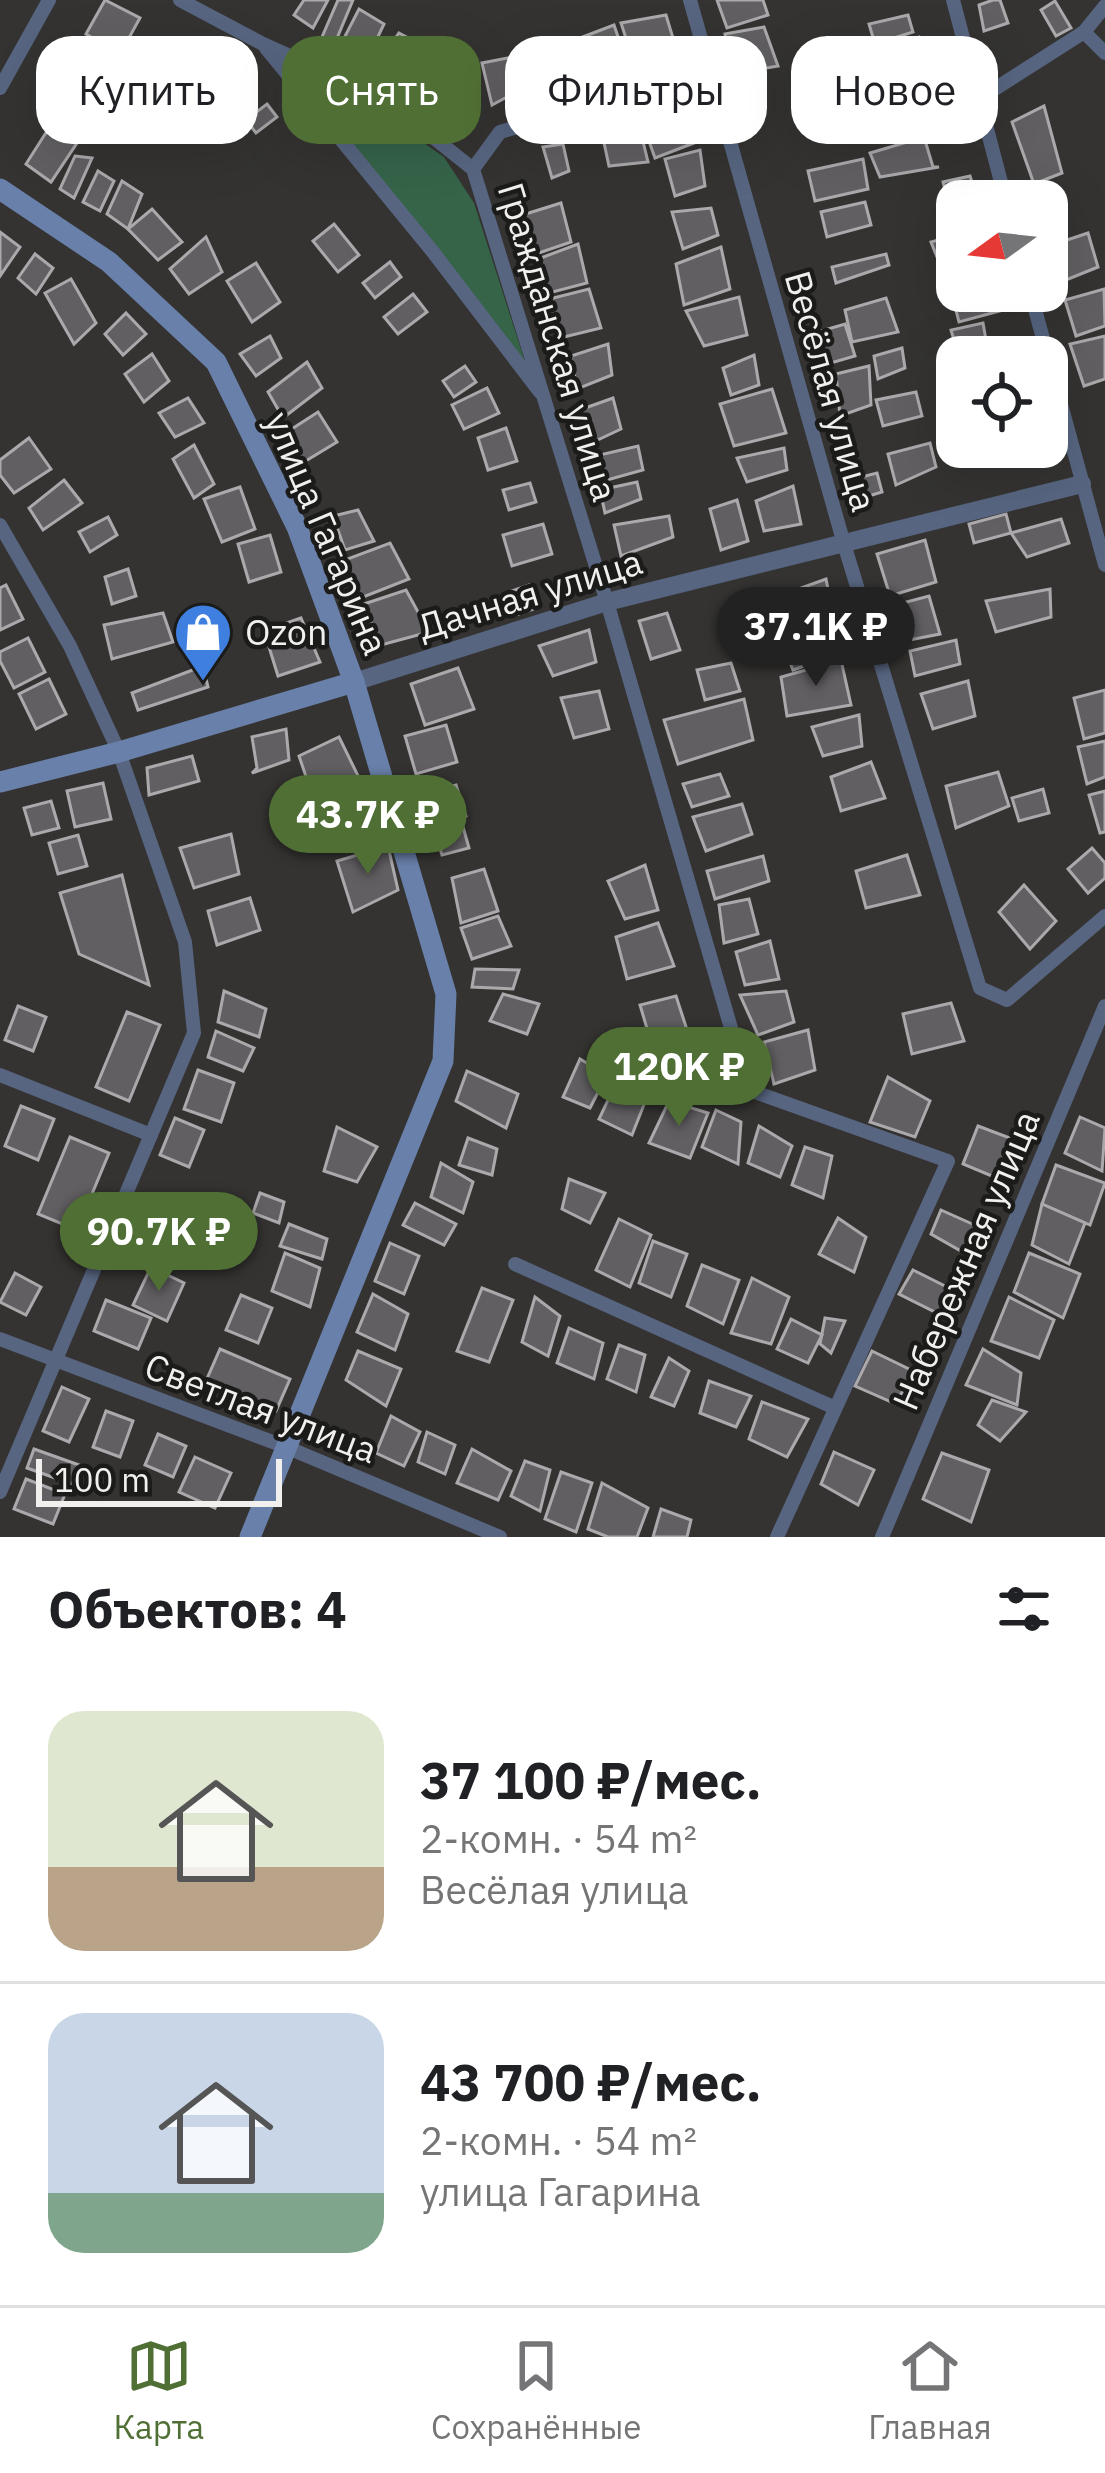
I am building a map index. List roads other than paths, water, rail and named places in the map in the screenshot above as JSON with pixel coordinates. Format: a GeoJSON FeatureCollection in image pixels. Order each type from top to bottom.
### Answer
{"type":"FeatureCollection","features":[{"type":"Feature","properties":{"kind":"main road","name":"улица Гагарина"},"geometry":{"type":"LineString","coordinates":[[0,189],[109,262],[217,362],[297,527],[354,682],[446,994],[442,1061],[250,1537]]}},
{"type":"Feature","properties":{"kind":"main road","name":"Дачная улица"},"geometry":{"type":"LineString","coordinates":[[0,782],[354,682]]}},
{"type":"Feature","properties":{"kind":"street"},"geometry":{"type":"LineString","coordinates":[[0,88],[49,0]]}},
{"type":"Feature","properties":{"kind":"street","name":"Гражданская улица"},"geometry":{"type":"LineString","coordinates":[[181,0],[262,44],[385,99],[473,169],[607,602],[749,1090],[949,1161]]}},
{"type":"Feature","properties":{"kind":"street","name":"Весёлая улица"},"geometry":{"type":"LineString","coordinates":[[690,0],[700,36]]}},
{"type":"Feature","properties":{"kind":"street"},"geometry":{"type":"LineString","coordinates":[[953,0],[962,36]]}},
{"type":"Feature","properties":{"kind":"street"},"geometry":{"type":"LineString","coordinates":[[998,87],[1084,32],[1105,6]]}},
{"type":"Feature","properties":{"kind":"street"},"geometry":{"type":"LineString","coordinates":[[1084,32],[1105,53]]}},
{"type":"Feature","properties":{"kind":"street"},"geometry":{"type":"LineString","coordinates":[[262,44],[433,252],[543,396]]}},
{"type":"Feature","properties":{"kind":"street","name":"Гражданская улица"},"geometry":{"type":"LineString","coordinates":[[473,169],[505,131]]}},
{"type":"Feature","properties":{"kind":"street","name":"Весёлая улица"},"geometry":{"type":"LineString","coordinates":[[731,144],[844,544],[980,988],[1007,1000],[1105,916]]}},
{"type":"Feature","properties":{"kind":"street"},"geometry":{"type":"LineString","coordinates":[[991,144],[1000,180]]}},
{"type":"Feature","properties":{"kind":"street"},"geometry":{"type":"LineString","coordinates":[[1036,312],[1105,565]]}},
{"type":"Feature","properties":{"kind":"street","name":"Дачная улица"},"geometry":{"type":"LineString","coordinates":[[354,682],[607,602],[1082,484]]}},
{"type":"Feature","properties":{"kind":"street"},"geometry":{"type":"LineString","coordinates":[[0,525],[70,646],[119,752],[185,943],[194,1033],[0,1492]]}},
{"type":"Feature","properties":{"kind":"street","name":"Набережная улица"},"geometry":{"type":"LineString","coordinates":[[882,1537],[1105,1006]]}},
{"type":"Feature","properties":{"kind":"street"},"geometry":{"type":"LineString","coordinates":[[0,1075],[151,1135]]}},
{"type":"Feature","properties":{"kind":"street","name":"Набережная улица"},"geometry":{"type":"LineString","coordinates":[[777,1537],[949,1161]]}},
{"type":"Feature","properties":{"kind":"street"},"geometry":{"type":"LineString","coordinates":[[515,1264],[833,1407]]}},
{"type":"Feature","properties":{"kind":"street","name":"Светлая улица"},"geometry":{"type":"LineString","coordinates":[[0,1339],[286,1447],[500,1537]]}},
{"type":"Feature","properties":{"kind":"place","name":"Ozon"},"geometry":{"type":"Point","coordinates":[203,683]}}]}
